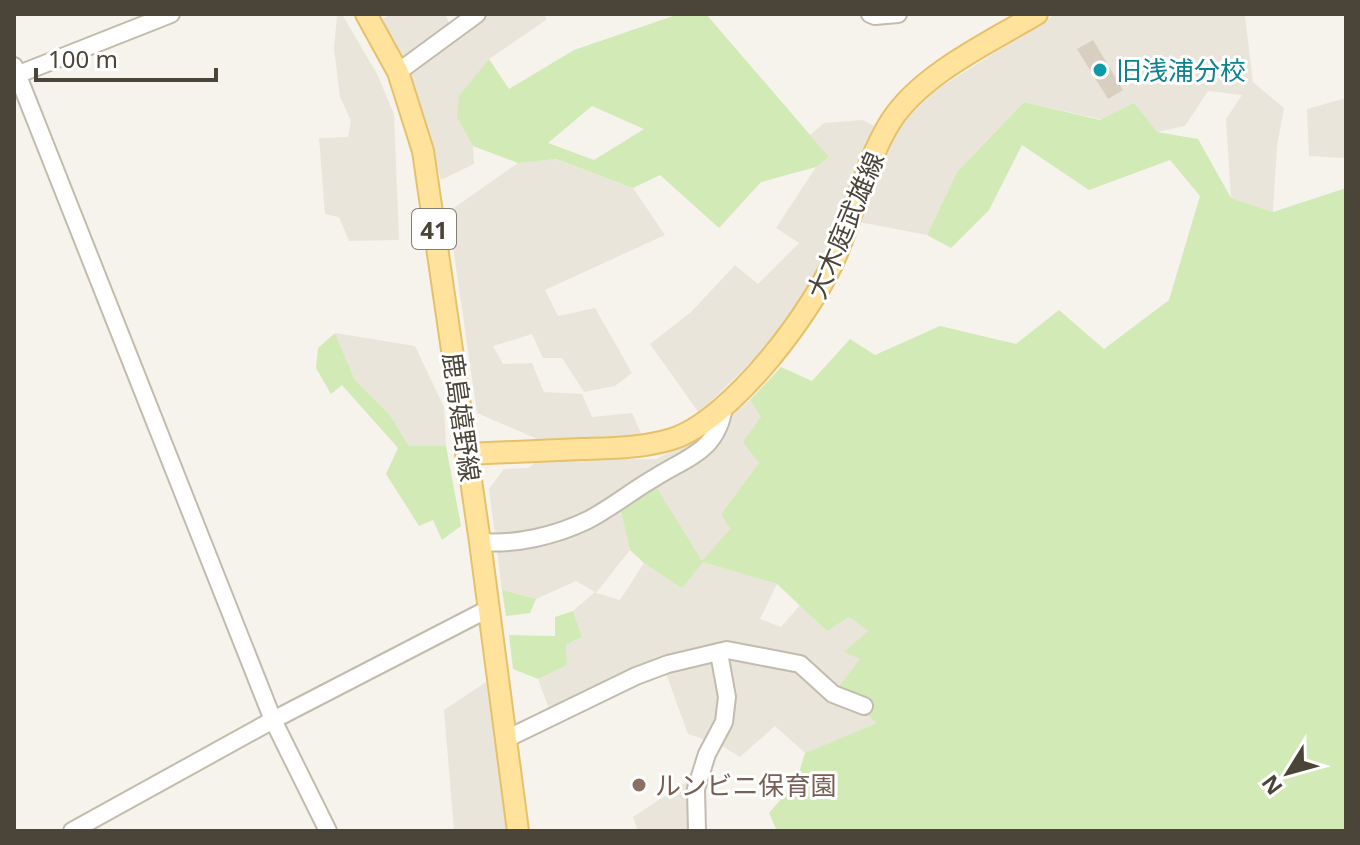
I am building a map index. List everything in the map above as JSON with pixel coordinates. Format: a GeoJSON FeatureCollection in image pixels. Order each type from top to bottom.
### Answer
{"type":"FeatureCollection","features":[{"type":"Feature","properties":{"kind":"main road","name":"鹿島嬉野線"},"geometry":{"type":"LineString","coordinates":[[366,14],[398,72],[423,151],[518,831]]}},
{"type":"Feature","properties":{"kind":"main road","name":"大木庭武雄線"},"geometry":{"type":"LineString","coordinates":[[466,454],[645,446],[675,438],[702,424],[724,406],[807,311],[838,253],[880,143],[900,109],[929,81],[1037,14]]}},
{"type":"Feature","properties":{"kind":"street"},"geometry":{"type":"LineString","coordinates":[[171,14],[15,72],[273,720],[328,831]]}},
{"type":"Feature","properties":{"kind":"street"},"geometry":{"type":"LineString","coordinates":[[398,72],[477,14]]}},
{"type":"Feature","properties":{"kind":"street"},"geometry":{"type":"LineString","coordinates":[[870,14],[898,14]]}},
{"type":"Feature","properties":{"kind":"street"},"geometry":{"type":"LineString","coordinates":[[480,542],[503,544],[540,537],[587,520],[702,451],[721,426],[724,406]]}},
{"type":"Feature","properties":{"kind":"street"},"geometry":{"type":"LineString","coordinates":[[72,831],[273,720],[488,609]]}},
{"type":"Feature","properties":{"kind":"street"},"geometry":{"type":"LineString","coordinates":[[506,739],[636,676],[668,664],[727,650],[800,664],[833,694],[864,706]]}},
{"type":"Feature","properties":{"kind":"street"},"geometry":{"type":"LineString","coordinates":[[697,831],[696,789],[707,754],[724,722],[727,697],[719,653]]}},
{"type":"Feature","properties":{"kind":"shaded area"},"geometry":{"type":"Polygon","coordinates":[[[337,14],[342,14],[377,74],[394,114],[399,240],[349,241],[339,217],[325,214],[319,138],[348,137],[351,121],[340,97],[334,49],[337,14]]]}},
{"type":"Feature","properties":{"kind":"shaded area"},"geometry":{"type":"Polygon","coordinates":[[[391,14],[445,14],[449,23],[460,14],[545,14],[546,20],[489,59],[457,118],[473,146],[474,164],[441,180],[417,95],[379,21],[391,14]]]}},
{"type":"Feature","properties":{"kind":"shaded area"},"geometry":{"type":"Polygon","coordinates":[[[1056,14],[1269,14],[1245,16],[1253,82],[1284,108],[1277,146],[1273,212],[1231,198],[1226,119],[1242,95],[1208,91],[1185,126],[1157,132],[1024,102],[957,172],[927,235],[859,222],[894,128],[917,102],[1056,14]]]}},
{"type":"Feature","properties":{"kind":"shaded area"},"geometry":{"type":"Polygon","coordinates":[[[1346,98],[1346,155],[1343,158],[1309,156],[1307,109],[1346,98]]]}},
{"type":"Feature","properties":{"kind":"shaded area"},"geometry":{"type":"Polygon","coordinates":[[[863,120],[878,128],[831,255],[797,317],[699,413],[650,344],[691,312],[735,265],[758,284],[799,243],[776,228],[816,167],[829,157],[810,135],[824,123],[863,120]]]}},
{"type":"Feature","properties":{"kind":"shaded area"},"geometry":{"type":"Polygon","coordinates":[[[555,159],[633,188],[665,235],[545,290],[558,316],[595,308],[632,373],[615,386],[584,392],[562,358],[543,358],[532,334],[493,346],[503,364],[532,363],[544,392],[582,394],[592,417],[632,413],[642,435],[542,441],[477,413],[448,212],[518,163],[555,159]]]}},
{"type":"Feature","properties":{"kind":"shaded area"},"geometry":{"type":"Polygon","coordinates":[[[335,333],[415,346],[444,407],[446,446],[409,446],[389,414],[355,380],[335,333]]]}},
{"type":"Feature","properties":{"kind":"shaded area"},"geometry":{"type":"Polygon","coordinates":[[[750,400],[761,417],[760,462],[721,514],[730,529],[703,562],[777,584],[760,619],[781,627],[800,605],[827,631],[849,617],[868,631],[845,652],[860,659],[878,723],[805,753],[775,726],[740,757],[719,744],[688,734],[665,671],[550,712],[538,679],[567,665],[566,645],[582,637],[573,611],[595,592],[576,581],[536,599],[502,590],[489,489],[504,469],[528,468],[539,460],[656,459],[704,436],[750,400]],[[619,504],[630,550],[596,593],[620,600],[644,563],[682,587],[619,504]]]}},
{"type":"Feature","properties":{"kind":"shaded area"},"geometry":{"type":"Polygon","coordinates":[[[486,682],[509,831],[454,831],[444,710],[486,682]]]}},
{"type":"Feature","properties":{"kind":"shaded area"},"geometry":{"type":"Polygon","coordinates":[[[692,778],[703,788],[706,831],[638,831],[633,817],[692,778]]]}},
{"type":"Feature","properties":{"kind":"green space"},"geometry":{"type":"Polygon","coordinates":[[[679,14],[706,14],[829,157],[816,167],[761,182],[719,228],[660,175],[633,188],[556,159],[518,163],[473,146],[457,118],[459,96],[489,59],[509,89],[574,50],[679,14]],[[592,106],[548,143],[594,160],[644,129],[592,106]]]}},
{"type":"Feature","properties":{"kind":"green space"},"geometry":{"type":"Polygon","coordinates":[[[1024,102],[1100,120],[1134,103],[1157,132],[1198,139],[1231,198],[1273,212],[1346,188],[1346,831],[777,831],[769,813],[796,782],[805,753],[877,723],[838,688],[860,659],[844,652],[868,631],[849,617],[827,631],[777,584],[703,562],[682,588],[630,550],[619,504],[653,482],[702,561],[730,529],[721,514],[759,463],[743,442],[761,417],[750,400],[781,367],[812,381],[850,339],[875,355],[940,326],[1016,344],[1059,310],[1104,349],[1169,300],[1200,196],[1170,160],[1089,190],[1022,145],[989,210],[951,248],[927,235],[957,172],[1024,102]]]}},
{"type":"Feature","properties":{"kind":"green space"},"geometry":{"type":"Polygon","coordinates":[[[335,333],[355,380],[389,414],[409,446],[446,446],[461,526],[442,540],[433,520],[419,526],[386,474],[398,448],[342,385],[331,394],[316,368],[318,348],[335,333]]]}},
{"type":"Feature","properties":{"kind":"green space"},"geometry":{"type":"Polygon","coordinates":[[[502,590],[536,599],[530,613],[506,616],[502,590]]]}},
{"type":"Feature","properties":{"kind":"green space"},"geometry":{"type":"Polygon","coordinates":[[[573,611],[582,637],[566,645],[567,665],[538,679],[513,669],[509,635],[555,636],[555,617],[573,611]]]}},
{"type":"Feature","properties":{"kind":"building","name":"旧浅浦分校"},"geometry":{"type":"Polygon","coordinates":[[[1093,40],[1123,90],[1108,99],[1077,49],[1093,40]]]}},
{"type":"Feature","properties":{"kind":"place","name":"旧浅浦分校"},"geometry":{"type":"Point","coordinates":[1100,70]}},
{"type":"Feature","properties":{"kind":"place","name":"ルンビニ保育園"},"geometry":{"type":"Point","coordinates":[639,785]}}]}
